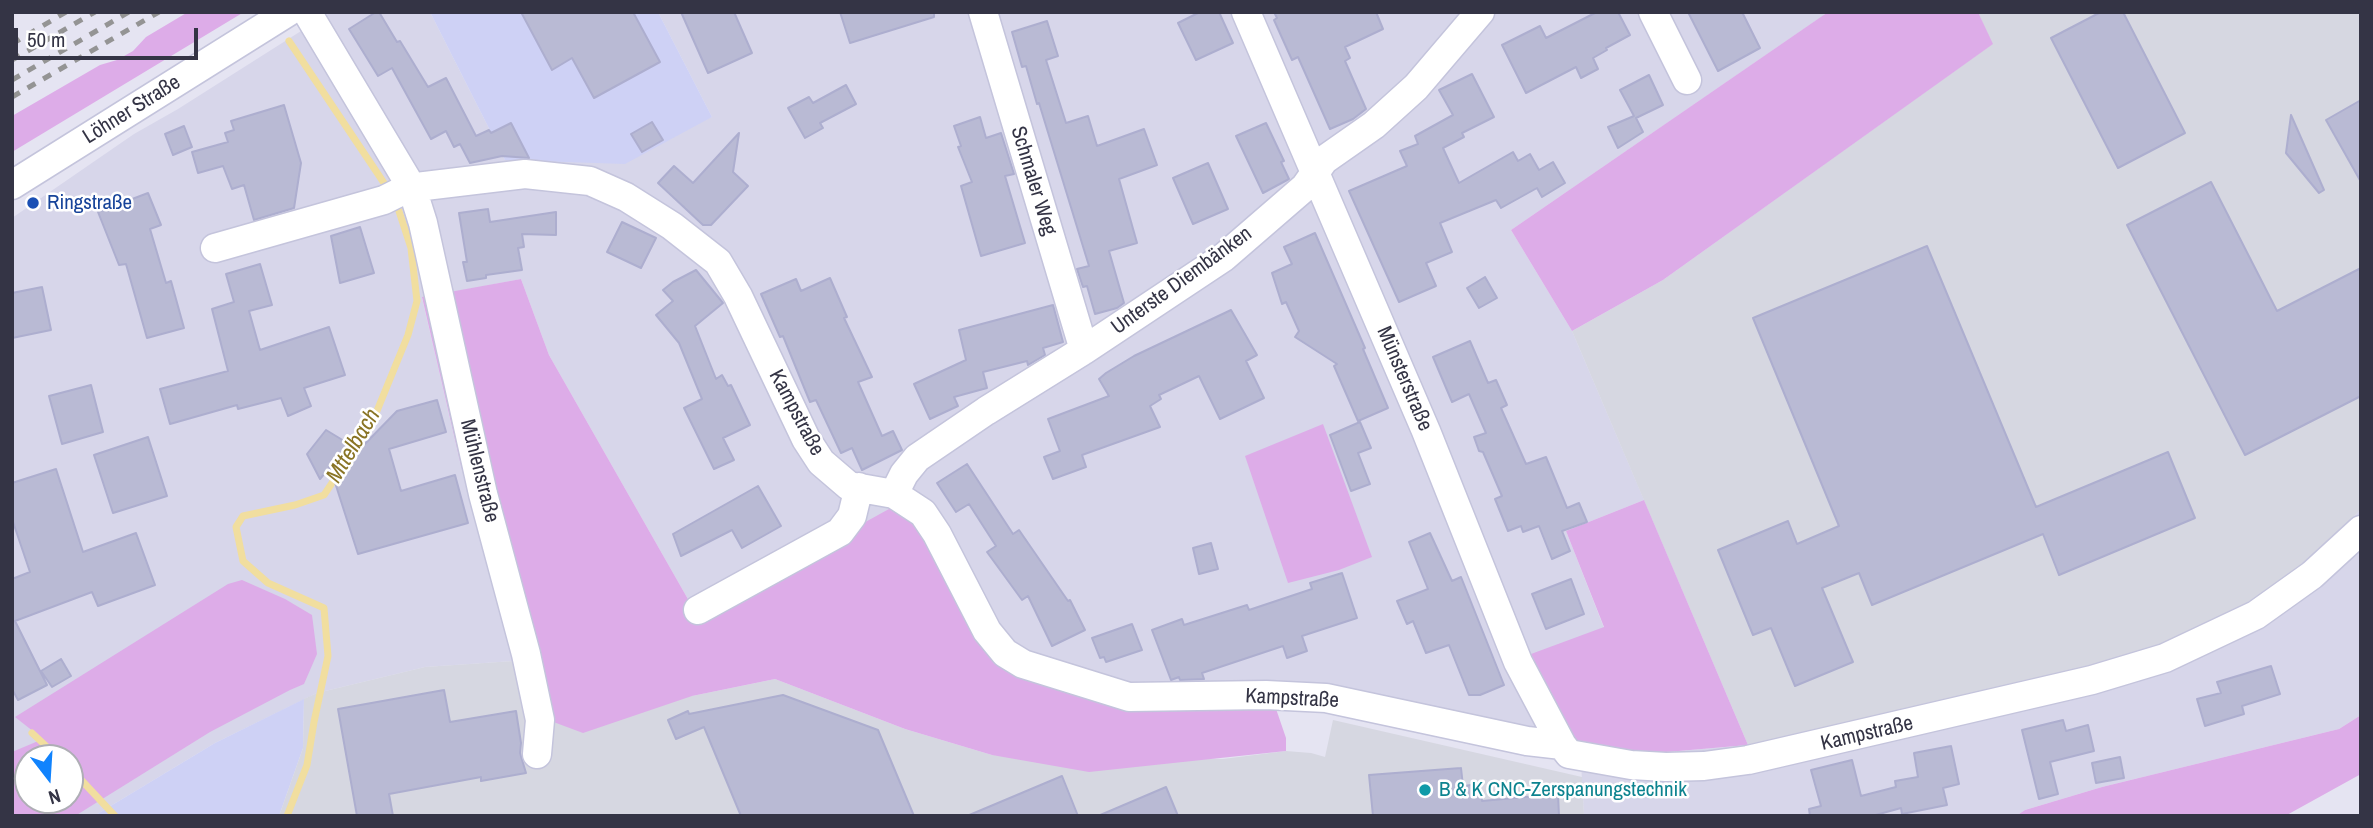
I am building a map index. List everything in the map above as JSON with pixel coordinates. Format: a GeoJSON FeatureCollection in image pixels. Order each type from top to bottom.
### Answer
{"type":"FeatureCollection","features":[{"type":"Feature","properties":{"kind":"street","name":"Löhner Straße"},"geometry":{"type":"LineString","coordinates":[[12,185],[288,12]]}},
{"type":"Feature","properties":{"kind":"street","name":"Mühlenstraße"},"geometry":{"type":"LineString","coordinates":[[307,12],[401,192],[424,223],[483,494],[526,653],[540,720],[537,754]]}},
{"type":"Feature","properties":{"kind":"street","name":"Schmaler Weg"},"geometry":{"type":"LineString","coordinates":[[983,12],[1084,350]]}},
{"type":"Feature","properties":{"kind":"street","name":"Münsterstraße"},"geometry":{"type":"LineString","coordinates":[[1246,12],[1426,430],[1518,662],[1562,745]]}},
{"type":"Feature","properties":{"kind":"street","name":"Unterste Diembänken"},"geometry":{"type":"LineString","coordinates":[[894,494],[904,474],[917,458],[1224,257],[1305,187],[1324,160],[1374,125],[1416,87],[1480,12]]}},
{"type":"Feature","properties":{"kind":"street"},"geometry":{"type":"LineString","coordinates":[[1653,12],[1687,80]]}},
{"type":"Feature","properties":{"kind":"street","name":"Kampstraße"},"geometry":{"type":"LineString","coordinates":[[401,192],[525,174],[590,181],[626,197],[672,226],[718,262],[738,296],[806,439],[821,463],[849,486],[894,494],[923,513],[937,534],[987,631],[1006,653],[1023,664],[1129,697],[1266,695],[1326,698],[1527,741],[1562,745],[1569,754],[1631,765],[1704,766],[1799,750],[2092,680],[2165,658],[2256,615],[2312,575],[2361,530]]}},
{"type":"Feature","properties":{"kind":"street"},"geometry":{"type":"LineString","coordinates":[[215,248],[401,192]]}},
{"type":"Feature","properties":{"kind":"street"},"geometry":{"type":"LineString","coordinates":[[698,610],[841,532],[852,516],[859,487]]}},
{"type":"Feature","properties":{"kind":"shaded area"},"geometry":{"type":"Polygon","coordinates":[[[188,12],[244,12],[12,152],[12,116],[100,65],[133,51],[146,37],[188,12]]]}},
{"type":"Feature","properties":{"kind":"shaded area"},"geometry":{"type":"Polygon","coordinates":[[[331,12],[430,12],[505,160],[712,117],[658,12],[1823,12],[1824,15],[1511,230],[1572,331],[1644,500],[1566,531],[1604,628],[1575,742],[1351,694],[1128,699],[697,615],[549,355],[521,279],[422,298],[461,466],[521,655],[514,661],[425,667],[317,693],[215,743],[94,816],[12,816],[12,218],[134,134],[331,12]]]}},
{"type":"Feature","properties":{"kind":"shaded area"},"geometry":{"type":"Polygon","coordinates":[[[430,12],[658,12],[712,117],[625,164],[505,160],[430,12]]]}},
{"type":"Feature","properties":{"kind":"shaded area"},"geometry":{"type":"Polygon","coordinates":[[[1828,12],[1978,12],[1993,44],[1663,280],[1572,331],[1511,230],[1828,12]]]}},
{"type":"Feature","properties":{"kind":"shaded area"},"geometry":{"type":"Polygon","coordinates":[[[1978,12],[2361,12],[2361,509],[2326,546],[2282,580],[2233,612],[2159,648],[2024,684],[1748,745],[1572,331],[1663,280],[1992,44],[1978,12]]]}},
{"type":"Feature","properties":{"kind":"shaded area"},"geometry":{"type":"Polygon","coordinates":[[[521,279],[549,355],[697,615],[898,504],[925,526],[1023,672],[1274,703],[1286,738],[1286,751],[1089,772],[992,755],[905,729],[775,679],[692,696],[583,733],[524,711],[514,661],[521,655],[461,466],[422,297],[521,279]]]}},
{"type":"Feature","properties":{"kind":"shaded area"},"geometry":{"type":"Polygon","coordinates":[[[1323,424],[1372,557],[1339,570],[1288,583],[1245,456],[1323,424]]]}},
{"type":"Feature","properties":{"kind":"shaded area"},"geometry":{"type":"Polygon","coordinates":[[[1644,500],[1748,745],[1632,755],[1575,742],[1531,654],[1604,627],[1566,531],[1644,500]]]}},
{"type":"Feature","properties":{"kind":"shaded area"},"geometry":{"type":"Polygon","coordinates":[[[2361,509],[2361,715],[2339,729],[2102,787],[2025,810],[2016,816],[1584,816],[1580,745],[1632,755],[1748,745],[2024,684],[2233,612],[2282,580],[2326,546],[2361,509]]]}},
{"type":"Feature","properties":{"kind":"shaded area"},"geometry":{"type":"Polygon","coordinates":[[[242,580],[285,599],[312,615],[317,654],[304,684],[210,732],[84,810],[84,744],[31,744],[43,739],[15,717],[228,584],[242,580]]]}},
{"type":"Feature","properties":{"kind":"shaded area"},"geometry":{"type":"Polygon","coordinates":[[[514,661],[692,696],[775,679],[905,729],[992,755],[1223,759],[1286,751],[1325,757],[1333,720],[1582,777],[1584,816],[279,816],[303,748],[304,699],[317,693],[425,667],[514,661]]]}},
{"type":"Feature","properties":{"kind":"shaded area"},"geometry":{"type":"Polygon","coordinates":[[[304,699],[303,748],[279,816],[94,816],[215,743],[304,699]]]}},
{"type":"Feature","properties":{"kind":"shaded area"},"geometry":{"type":"Polygon","coordinates":[[[2361,715],[2361,774],[2285,816],[2016,816],[2025,810],[2102,787],[2339,729],[2361,715]]]}},
{"type":"Feature","properties":{"kind":"shaded area"},"geometry":{"type":"Polygon","coordinates":[[[14,751],[14,814],[78,814],[12,816],[14,751]]]}},
{"type":"Feature","properties":{"kind":"building"},"geometry":{"type":"Polygon","coordinates":[[[379,12],[397,42],[400,41],[428,87],[446,78],[476,136],[489,130],[491,133],[511,123],[529,158],[502,156],[470,163],[460,144],[454,147],[446,131],[431,139],[392,68],[378,76],[349,29],[379,12]]]}},
{"type":"Feature","properties":{"kind":"building"},"geometry":{"type":"Polygon","coordinates":[[[521,12],[633,12],[660,62],[594,98],[572,58],[552,70],[521,12]]]}},
{"type":"Feature","properties":{"kind":"building"},"geometry":{"type":"Polygon","coordinates":[[[681,12],[734,12],[752,53],[708,73],[681,12]]]}},
{"type":"Feature","properties":{"kind":"building"},"geometry":{"type":"Polygon","coordinates":[[[840,12],[934,12],[934,17],[850,43],[840,12]]]}},
{"type":"Feature","properties":{"kind":"building"},"geometry":{"type":"Polygon","coordinates":[[[1200,12],[1219,12],[1233,43],[1196,60],[1178,23],[1200,12]]]}},
{"type":"Feature","properties":{"kind":"building"},"geometry":{"type":"Polygon","coordinates":[[[1274,12],[1376,12],[1383,29],[1345,47],[1350,58],[1345,61],[1366,109],[1353,119],[1330,129],[1298,57],[1292,60],[1274,20],[1277,18],[1274,12]]]}},
{"type":"Feature","properties":{"kind":"building"},"geometry":{"type":"Polygon","coordinates":[[[1597,12],[1618,12],[1630,35],[1593,58],[1598,69],[1581,78],[1576,67],[1526,93],[1502,45],[1540,26],[1546,38],[1597,12]]]}},
{"type":"Feature","properties":{"kind":"building"},"geometry":{"type":"Polygon","coordinates":[[[1688,12],[1742,12],[1760,48],[1718,71],[1688,12]]]}},
{"type":"Feature","properties":{"kind":"building"},"geometry":{"type":"Polygon","coordinates":[[[2101,12],[2123,12],[2185,133],[2118,168],[2051,38],[2101,12]]]}},
{"type":"Feature","properties":{"kind":"building"},"geometry":{"type":"Polygon","coordinates":[[[1047,21],[1058,56],[1046,60],[1066,123],[1088,116],[1097,146],[1144,129],[1157,165],[1119,179],[1137,243],[1109,251],[1124,303],[1117,308],[1095,314],[1087,286],[1083,287],[1077,269],[1089,266],[1039,103],[1037,104],[1026,66],[1022,67],[1012,32],[1047,21]]]}},
{"type":"Feature","properties":{"kind":"building"},"geometry":{"type":"Polygon","coordinates":[[[1472,74],[1494,117],[1462,133],[1464,137],[1443,148],[1459,183],[1513,152],[1518,161],[1530,154],[1539,170],[1553,162],[1565,183],[1542,197],[1537,188],[1501,208],[1496,200],[1440,223],[1452,252],[1426,263],[1436,286],[1399,302],[1349,191],[1407,166],[1400,151],[1418,144],[1415,136],[1453,115],[1439,90],[1472,74]]]}},
{"type":"Feature","properties":{"kind":"building"},"geometry":{"type":"Polygon","coordinates":[[[1649,75],[1663,105],[1636,118],[1643,132],[1618,148],[1608,127],[1634,116],[1620,90],[1649,75]]]}},
{"type":"Feature","properties":{"kind":"building"},"geometry":{"type":"Polygon","coordinates":[[[846,85],[856,104],[820,123],[823,128],[805,138],[788,108],[809,97],[813,103],[846,85]]]}},
{"type":"Feature","properties":{"kind":"building"},"geometry":{"type":"Polygon","coordinates":[[[2361,100],[2361,182],[2326,120],[2361,100]]]}},
{"type":"Feature","properties":{"kind":"building"},"geometry":{"type":"Polygon","coordinates":[[[284,105],[301,163],[294,208],[254,220],[244,185],[232,189],[223,166],[198,173],[192,152],[228,142],[225,133],[234,130],[231,121],[284,105]]]}},
{"type":"Feature","properties":{"kind":"building"},"geometry":{"type":"Polygon","coordinates":[[[2291,115],[2324,190],[2319,193],[2286,153],[2291,115]]]}},
{"type":"Feature","properties":{"kind":"building"},"geometry":{"type":"Polygon","coordinates":[[[980,117],[986,138],[1001,133],[1014,174],[1005,176],[1025,243],[981,256],[961,186],[972,182],[958,147],[961,146],[954,126],[980,117]]]}},
{"type":"Feature","properties":{"kind":"building"},"geometry":{"type":"Polygon","coordinates":[[[652,122],[663,140],[642,152],[631,134],[652,122]]]}},
{"type":"Feature","properties":{"kind":"building"},"geometry":{"type":"Polygon","coordinates":[[[1266,123],[1284,161],[1281,162],[1289,179],[1263,193],[1236,136],[1266,123]]]}},
{"type":"Feature","properties":{"kind":"building"},"geometry":{"type":"Polygon","coordinates":[[[184,126],[192,147],[173,155],[165,134],[184,126]]]}},
{"type":"Feature","properties":{"kind":"building"},"geometry":{"type":"Polygon","coordinates":[[[739,133],[733,172],[748,186],[711,225],[703,225],[658,183],[674,166],[693,183],[739,133]]]}},
{"type":"Feature","properties":{"kind":"building"},"geometry":{"type":"Polygon","coordinates":[[[1208,163],[1228,209],[1193,224],[1173,178],[1208,163]]]}},
{"type":"Feature","properties":{"kind":"building"},"geometry":{"type":"Polygon","coordinates":[[[2211,182],[2277,311],[2361,268],[2361,396],[2245,455],[2127,225],[2211,182]]]}},
{"type":"Feature","properties":{"kind":"building"},"geometry":{"type":"Polygon","coordinates":[[[148,193],[161,225],[150,229],[166,283],[171,281],[184,328],[147,338],[126,264],[119,265],[98,212],[148,193]]]}},
{"type":"Feature","properties":{"kind":"building"},"geometry":{"type":"Polygon","coordinates":[[[488,209],[490,222],[556,212],[556,235],[522,234],[524,247],[518,248],[522,270],[486,275],[486,278],[467,281],[463,262],[467,262],[459,213],[488,209]]]}},
{"type":"Feature","properties":{"kind":"building"},"geometry":{"type":"Polygon","coordinates":[[[622,222],[656,238],[641,268],[607,252],[622,222]]]}},
{"type":"Feature","properties":{"kind":"building"},"geometry":{"type":"Polygon","coordinates":[[[360,227],[374,273],[340,283],[331,236],[360,227]]]}},
{"type":"Feature","properties":{"kind":"building"},"geometry":{"type":"Polygon","coordinates":[[[1315,233],[1388,408],[1358,421],[1334,366],[1337,364],[1295,337],[1299,331],[1286,302],[1282,304],[1272,273],[1292,264],[1284,247],[1315,233]]]}},
{"type":"Feature","properties":{"kind":"building"},"geometry":{"type":"Polygon","coordinates":[[[1927,246],[2036,507],[2168,452],[2195,518],[2059,575],[2043,534],[1872,605],[1859,573],[1822,588],[1853,662],[1795,686],[1771,628],[1753,635],[1718,550],[1788,521],[1797,544],[1839,526],[1753,318],[1927,246]]]}},
{"type":"Feature","properties":{"kind":"building"},"geometry":{"type":"Polygon","coordinates":[[[260,264],[272,305],[249,311],[260,350],[329,327],[345,375],[304,388],[311,406],[288,416],[281,398],[238,409],[237,405],[170,424],[160,389],[228,371],[212,309],[234,302],[226,274],[260,264]]]}},
{"type":"Feature","properties":{"kind":"building"},"geometry":{"type":"Polygon","coordinates":[[[696,270],[723,303],[695,326],[716,379],[722,375],[728,386],[731,385],[750,425],[723,438],[734,460],[714,469],[684,408],[702,399],[679,343],[656,315],[673,301],[663,290],[696,270]]]}},
{"type":"Feature","properties":{"kind":"building"},"geometry":{"type":"Polygon","coordinates":[[[1485,277],[1497,298],[1479,308],[1467,288],[1485,277]]]}},
{"type":"Feature","properties":{"kind":"building"},"geometry":{"type":"Polygon","coordinates":[[[830,278],[847,317],[844,318],[872,377],[858,382],[882,436],[893,431],[902,450],[862,470],[852,448],[841,453],[816,400],[810,402],[783,336],[780,337],[761,294],[796,279],[801,291],[830,278]]]}},
{"type":"Feature","properties":{"kind":"building"},"geometry":{"type":"Polygon","coordinates":[[[42,287],[51,330],[12,338],[12,293],[42,287]]]}},
{"type":"Feature","properties":{"kind":"building"},"geometry":{"type":"Polygon","coordinates":[[[1053,305],[1063,342],[1043,348],[1045,355],[1028,365],[1027,361],[983,372],[987,388],[954,397],[958,406],[930,419],[914,384],[966,360],[959,330],[1053,305]]]}},
{"type":"Feature","properties":{"kind":"building"},"geometry":{"type":"Polygon","coordinates":[[[1231,310],[1257,355],[1246,361],[1264,398],[1220,419],[1199,376],[1159,395],[1161,399],[1150,406],[1160,427],[1082,455],[1086,467],[1053,479],[1044,457],[1060,451],[1048,419],[1109,396],[1099,379],[1106,373],[1134,356],[1231,310]]]}},
{"type":"Feature","properties":{"kind":"building"},"geometry":{"type":"Polygon","coordinates":[[[1470,341],[1488,383],[1496,380],[1507,405],[1501,408],[1526,464],[1546,457],[1567,508],[1579,503],[1587,522],[1562,531],[1570,551],[1552,559],[1539,526],[1523,532],[1521,526],[1508,531],[1495,499],[1502,496],[1474,437],[1486,433],[1469,394],[1452,402],[1433,357],[1470,341]]]}},
{"type":"Feature","properties":{"kind":"building"},"geometry":{"type":"Polygon","coordinates":[[[91,385],[103,432],[62,444],[49,396],[91,385]]]}},
{"type":"Feature","properties":{"kind":"building"},"geometry":{"type":"Polygon","coordinates":[[[437,400],[446,432],[389,449],[401,491],[455,475],[468,523],[358,554],[330,467],[320,479],[307,454],[326,430],[359,450],[397,411],[437,400]]]}},
{"type":"Feature","properties":{"kind":"building"},"geometry":{"type":"Polygon","coordinates":[[[1360,422],[1371,448],[1358,453],[1370,484],[1351,491],[1330,435],[1360,422]]]}},
{"type":"Feature","properties":{"kind":"building"},"geometry":{"type":"Polygon","coordinates":[[[148,437],[167,496],[113,513],[94,455],[148,437]]]}},
{"type":"Feature","properties":{"kind":"building"},"geometry":{"type":"Polygon","coordinates":[[[967,464],[1013,534],[1019,530],[1068,601],[1070,600],[1085,630],[1052,646],[1028,596],[1022,600],[987,552],[996,546],[969,504],[956,512],[937,483],[967,464]]]}},
{"type":"Feature","properties":{"kind":"building"},"geometry":{"type":"Polygon","coordinates":[[[56,469],[83,552],[136,533],[155,585],[98,606],[92,592],[15,621],[47,685],[18,700],[12,689],[12,579],[30,572],[12,519],[12,483],[56,469]]]}},
{"type":"Feature","properties":{"kind":"building"},"geometry":{"type":"Polygon","coordinates":[[[758,486],[781,526],[742,548],[732,530],[681,556],[673,534],[758,486]]]}},
{"type":"Feature","properties":{"kind":"building"},"geometry":{"type":"Polygon","coordinates":[[[1430,533],[1452,581],[1461,577],[1504,685],[1480,695],[1469,695],[1449,645],[1426,653],[1413,621],[1407,624],[1397,601],[1428,589],[1409,542],[1430,533]]]}},
{"type":"Feature","properties":{"kind":"building"},"geometry":{"type":"Polygon","coordinates":[[[1211,543],[1218,569],[1199,574],[1193,548],[1211,543]]]}},
{"type":"Feature","properties":{"kind":"building"},"geometry":{"type":"Polygon","coordinates":[[[1342,573],[1357,618],[1302,636],[1307,651],[1287,658],[1283,646],[1202,673],[1204,679],[1180,680],[1179,677],[1171,680],[1152,630],[1182,619],[1184,625],[1247,605],[1249,610],[1312,589],[1310,583],[1342,573]]]}},
{"type":"Feature","properties":{"kind":"building"},"geometry":{"type":"Polygon","coordinates":[[[1571,579],[1584,614],[1546,629],[1532,594],[1571,579]]]}},
{"type":"Feature","properties":{"kind":"building"},"geometry":{"type":"Polygon","coordinates":[[[1132,624],[1142,650],[1106,662],[1104,657],[1100,658],[1092,638],[1132,624]]]}},
{"type":"Feature","properties":{"kind":"building"},"geometry":{"type":"Polygon","coordinates":[[[61,659],[71,676],[52,687],[41,671],[61,659]]]}},
{"type":"Feature","properties":{"kind":"building"},"geometry":{"type":"Polygon","coordinates":[[[2271,666],[2280,694],[2242,706],[2244,714],[2205,726],[2197,699],[2221,693],[2217,682],[2271,666]]]}},
{"type":"Feature","properties":{"kind":"building"},"geometry":{"type":"Polygon","coordinates":[[[444,690],[450,722],[516,711],[520,753],[526,773],[481,781],[481,777],[389,794],[393,816],[357,816],[338,709],[444,690]]]}},
{"type":"Feature","properties":{"kind":"building"},"geometry":{"type":"Polygon","coordinates":[[[783,695],[878,730],[914,816],[741,816],[704,727],[676,739],[668,720],[688,711],[689,714],[783,695]]]}},
{"type":"Feature","properties":{"kind":"building"},"geometry":{"type":"Polygon","coordinates":[[[2063,720],[2066,731],[2088,725],[2094,751],[2050,762],[2058,794],[2039,799],[2022,730],[2063,720]]]}},
{"type":"Feature","properties":{"kind":"building"},"geometry":{"type":"Polygon","coordinates":[[[1951,746],[1959,784],[1943,788],[1947,805],[1902,814],[1901,808],[1872,816],[1810,816],[1809,809],[1821,806],[1811,770],[1852,760],[1861,796],[1896,787],[1895,781],[1918,777],[1914,753],[1951,746]]]}},
{"type":"Feature","properties":{"kind":"building"},"geometry":{"type":"Polygon","coordinates":[[[2120,757],[2124,778],[2096,783],[2092,763],[2120,757]]]}},
{"type":"Feature","properties":{"kind":"building","name":"B & K CNC-Zerspanungstechnik"},"geometry":{"type":"Polygon","coordinates":[[[1461,768],[1463,786],[1480,784],[1482,801],[1558,794],[1559,816],[1373,816],[1369,775],[1461,768]]]}},
{"type":"Feature","properties":{"kind":"building"},"geometry":{"type":"Polygon","coordinates":[[[1062,776],[1078,816],[967,816],[1062,776]]]}},
{"type":"Feature","properties":{"kind":"building"},"geometry":{"type":"Polygon","coordinates":[[[1166,787],[1178,816],[1098,816],[1166,787]]]}},
{"type":"Feature","properties":{"kind":"waterway","name":"Mttelbach"},"geometry":{"type":"LineString","coordinates":[[289,41],[390,192]]}},
{"type":"Feature","properties":{"kind":"waterway","name":"Mttelbach"},"geometry":{"type":"LineString","coordinates":[[350,456],[372,423],[408,335],[417,301],[411,248],[396,202]]}},
{"type":"Feature","properties":{"kind":"waterway","name":"Mttelbach"},"geometry":{"type":"LineString","coordinates":[[287,816],[307,765],[328,656],[324,608],[268,583],[243,561],[236,527],[243,516],[295,505],[324,495],[338,474]]}},
{"type":"Feature","properties":{"kind":"waterway"},"geometry":{"type":"LineString","coordinates":[[32,733],[44,744]]}},
{"type":"Feature","properties":{"kind":"waterway"},"geometry":{"type":"LineString","coordinates":[[84,783],[115,816]]}},
{"type":"Feature","properties":{"kind":"railway"},"geometry":{"type":"LineString","coordinates":[[12,44],[66,12]]}},
{"type":"Feature","properties":{"kind":"railway"},"geometry":{"type":"LineString","coordinates":[[12,60],[95,12]]}},
{"type":"Feature","properties":{"kind":"railway"},"geometry":{"type":"LineString","coordinates":[[12,80],[129,12]]}},
{"type":"Feature","properties":{"kind":"railway"},"geometry":{"type":"LineString","coordinates":[[12,97],[159,12]]}},
{"type":"Feature","properties":{"kind":"place","name":"Ringstraße"},"geometry":{"type":"Point","coordinates":[33,203]}},
{"type":"Feature","properties":{"kind":"place","name":"B & K CNC-Zerspanungstechnik"},"geometry":{"type":"Point","coordinates":[1425,790]}}]}
